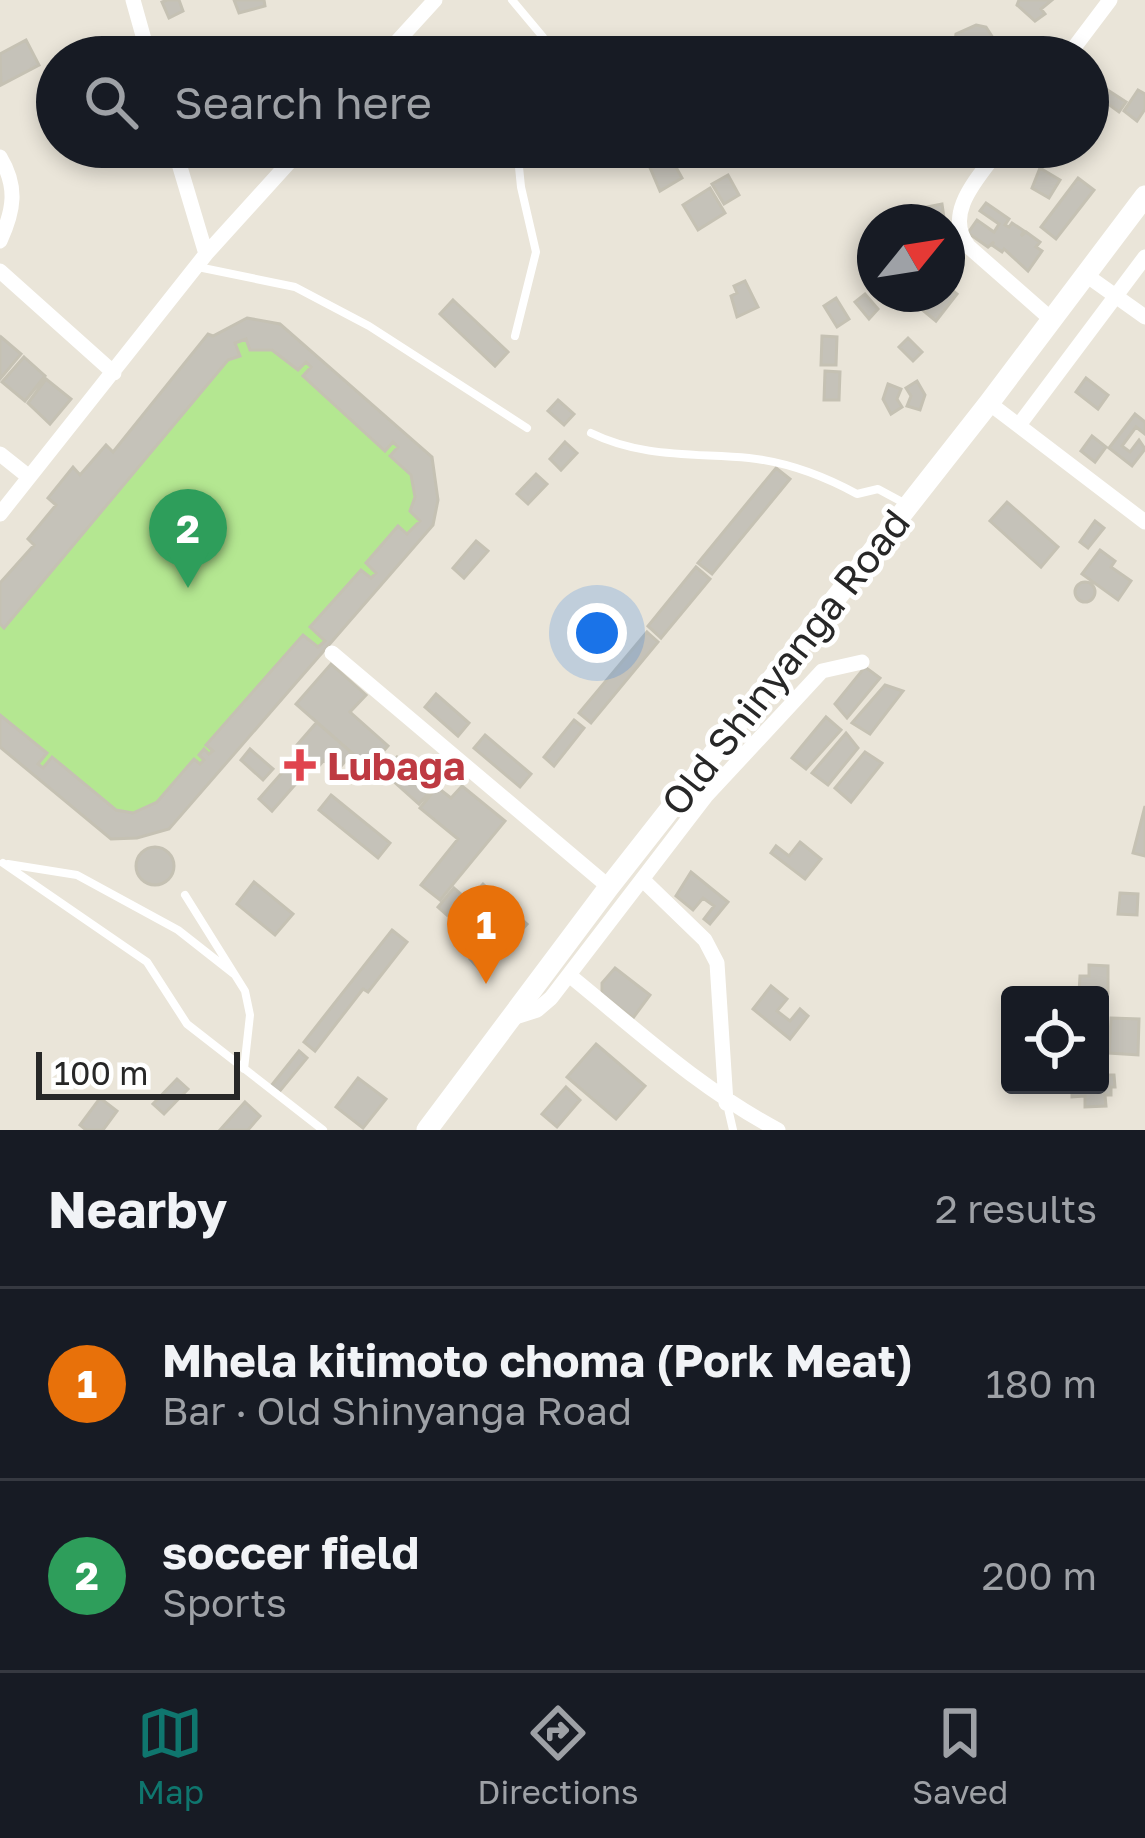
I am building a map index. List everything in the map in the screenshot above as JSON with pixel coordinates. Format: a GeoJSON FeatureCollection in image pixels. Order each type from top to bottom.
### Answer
{"type":"FeatureCollection","features":[{"type":"Feature","properties":{"kind":"main road","name":"Old Shinyanga Road"},"geometry":{"type":"LineString","coordinates":[[427,1130],[609,887],[989,403],[1145,196]]}},
{"type":"Feature","properties":{"kind":"street"},"geometry":{"type":"LineString","coordinates":[[133,0],[143,36]]}},
{"type":"Feature","properties":{"kind":"street"},"geometry":{"type":"LineString","coordinates":[[402,36],[434,0]]}},
{"type":"Feature","properties":{"kind":"street"},"geometry":{"type":"LineString","coordinates":[[1083,36],[1110,0]]}},
{"type":"Feature","properties":{"kind":"street"},"geometry":{"type":"LineString","coordinates":[[0,157],[13,184],[14,199],[0,242]]}},
{"type":"Feature","properties":{"kind":"street"},"geometry":{"type":"LineString","coordinates":[[179,168],[202,260]]}},
{"type":"Feature","properties":{"kind":"street"},"geometry":{"type":"LineString","coordinates":[[0,514],[202,260],[283,168]]}},
{"type":"Feature","properties":{"kind":"street"},"geometry":{"type":"LineString","coordinates":[[987,168],[964,203],[958,232],[968,247],[1052,320]]}},
{"type":"Feature","properties":{"kind":"street"},"geometry":{"type":"LineString","coordinates":[[1019,425],[1145,257]]}},
{"type":"Feature","properties":{"kind":"street"},"geometry":{"type":"LineString","coordinates":[[0,271],[114,374]]}},
{"type":"Feature","properties":{"kind":"street"},"geometry":{"type":"LineString","coordinates":[[1086,274],[1145,316]]}},
{"type":"Feature","properties":{"kind":"street"},"geometry":{"type":"LineString","coordinates":[[989,403],[1145,522]]}},
{"type":"Feature","properties":{"kind":"street"},"geometry":{"type":"LineString","coordinates":[[0,454],[29,477]]}},
{"type":"Feature","properties":{"kind":"street"},"geometry":{"type":"LineString","coordinates":[[332,653],[609,887]]}},
{"type":"Feature","properties":{"kind":"street"},"geometry":{"type":"LineString","coordinates":[[512,1018],[538,1010],[706,796],[822,671],[862,662]]}},
{"type":"Feature","properties":{"kind":"street"},"geometry":{"type":"LineString","coordinates":[[644,880],[705,940],[717,963],[726,1103]]}},
{"type":"Feature","properties":{"kind":"street"},"geometry":{"type":"LineString","coordinates":[[569,975],[622,1023],[726,1103],[778,1130]]}},
{"type":"Feature","properties":{"kind":"lane"},"geometry":{"type":"LineString","coordinates":[[512,0],[542,36]]}},
{"type":"Feature","properties":{"kind":"lane"},"geometry":{"type":"LineString","coordinates":[[515,336],[536,253],[520,168]]}},
{"type":"Feature","properties":{"kind":"lane"},"geometry":{"type":"LineString","coordinates":[[202,260],[295,287],[370,326],[527,428]]}},
{"type":"Feature","properties":{"kind":"lane"},"geometry":{"type":"LineString","coordinates":[[591,433],[612,443],[662,454],[768,462],[826,478],[856,494],[878,489],[907,504]]}},
{"type":"Feature","properties":{"kind":"lane"},"geometry":{"type":"LineString","coordinates":[[1,863],[77,875],[178,931],[234,974]]}},
{"type":"Feature","properties":{"kind":"lane"},"geometry":{"type":"LineString","coordinates":[[1,863],[147,962],[187,1024],[323,1130]]}},
{"type":"Feature","properties":{"kind":"lane"},"geometry":{"type":"LineString","coordinates":[[185,895],[245,991],[250,1015],[244,1071]]}},
{"type":"Feature","properties":{"kind":"lane"},"geometry":{"type":"LineString","coordinates":[[726,1103],[733,1130]]}},
{"type":"Feature","properties":{"kind":"green space"},"geometry":{"type":"Polygon","coordinates":[[[247,318],[280,324],[432,457],[438,500],[433,525],[169,829],[111,839],[0,747],[0,583],[34,545],[28,539],[56,505],[48,498],[73,467],[81,474],[106,445],[113,451],[208,334],[213,336],[247,318]]]}},
{"type":"Feature","properties":{"kind":"building"},"geometry":{"type":"Polygon","coordinates":[[[179,0],[183,11],[169,18],[162,2],[179,0]]]}},
{"type":"Feature","properties":{"kind":"building"},"geometry":{"type":"Polygon","coordinates":[[[234,0],[264,0],[265,6],[239,13],[234,0]]]}},
{"type":"Feature","properties":{"kind":"building"},"geometry":{"type":"Polygon","coordinates":[[[1019,0],[1052,0],[1035,21],[1017,5],[1019,0]]]}},
{"type":"Feature","properties":{"kind":"building"},"geometry":{"type":"Polygon","coordinates":[[[976,25],[986,27],[992,36],[956,36],[976,25]]]}},
{"type":"Feature","properties":{"kind":"building"},"geometry":{"type":"Polygon","coordinates":[[[26,40],[36,67],[1,85],[0,54],[26,40]]]}},
{"type":"Feature","properties":{"kind":"building"},"geometry":{"type":"Polygon","coordinates":[[[1138,90],[1145,94],[1145,109],[1137,121],[1124,111],[1138,90]]]}},
{"type":"Feature","properties":{"kind":"building"},"geometry":{"type":"Polygon","coordinates":[[[1109,91],[1126,102],[1119,112],[1109,105],[1109,91]]]}},
{"type":"Feature","properties":{"kind":"building"},"geometry":{"type":"Polygon","coordinates":[[[650,168],[676,168],[682,178],[660,191],[650,168]]]}},
{"type":"Feature","properties":{"kind":"building"},"geometry":{"type":"Polygon","coordinates":[[[1040,168],[1060,180],[1049,198],[1032,188],[1040,168]]]}},
{"type":"Feature","properties":{"kind":"building"},"geometry":{"type":"Polygon","coordinates":[[[728,175],[739,195],[724,204],[712,184],[728,175]]]}},
{"type":"Feature","properties":{"kind":"building"},"geometry":{"type":"Polygon","coordinates":[[[1078,178],[1094,190],[1056,239],[1041,227],[1078,178]]]}},
{"type":"Feature","properties":{"kind":"building"},"geometry":{"type":"Polygon","coordinates":[[[710,188],[725,213],[698,230],[683,205],[710,188]]]}},
{"type":"Feature","properties":{"kind":"building"},"geometry":{"type":"Polygon","coordinates":[[[986,203],[1009,219],[1005,225],[1012,223],[1024,231],[1021,236],[1026,232],[1040,242],[1036,247],[1042,251],[1028,271],[994,242],[988,247],[968,233],[977,220],[994,232],[999,224],[980,211],[986,203]]]}},
{"type":"Feature","properties":{"kind":"building"},"geometry":{"type":"Polygon","coordinates":[[[745,281],[758,307],[737,317],[731,296],[737,293],[734,286],[745,281]]]}},
{"type":"Feature","properties":{"kind":"building"},"geometry":{"type":"Polygon","coordinates":[[[836,298],[849,319],[837,327],[824,306],[836,298]]]}},
{"type":"Feature","properties":{"kind":"building"},"geometry":{"type":"Polygon","coordinates":[[[453,300],[508,352],[495,366],[440,314],[453,300]]]}},
{"type":"Feature","properties":{"kind":"building"},"geometry":{"type":"Polygon","coordinates":[[[247,318],[280,324],[432,457],[438,500],[433,525],[169,829],[111,839],[0,747],[0,715],[47,753],[38,764],[43,768],[52,757],[116,810],[133,813],[157,802],[194,759],[200,764],[204,760],[199,755],[204,749],[209,754],[213,751],[206,745],[303,635],[318,647],[325,641],[310,627],[361,570],[371,578],[376,573],[366,563],[398,526],[407,534],[420,521],[410,511],[415,497],[411,475],[390,456],[398,447],[393,442],[385,451],[303,376],[311,367],[306,362],[298,370],[272,350],[250,350],[246,339],[235,343],[240,356],[228,360],[4,628],[0,624],[0,583],[34,545],[28,539],[56,505],[48,498],[73,467],[80,475],[106,445],[113,452],[208,334],[213,336],[247,318]]]}},
{"type":"Feature","properties":{"kind":"building"},"geometry":{"type":"Polygon","coordinates":[[[822,336],[837,337],[836,365],[821,365],[822,336]]]}},
{"type":"Feature","properties":{"kind":"building"},"geometry":{"type":"Polygon","coordinates":[[[908,338],[922,352],[913,361],[899,347],[908,338]]]}},
{"type":"Feature","properties":{"kind":"building"},"geometry":{"type":"Polygon","coordinates":[[[0,339],[21,354],[0,379],[0,339]]]}},
{"type":"Feature","properties":{"kind":"building"},"geometry":{"type":"Polygon","coordinates":[[[24,357],[45,376],[25,401],[2,382],[24,357]]]}},
{"type":"Feature","properties":{"kind":"building"},"geometry":{"type":"Polygon","coordinates":[[[825,371],[840,372],[839,400],[824,400],[825,371]]]}},
{"type":"Feature","properties":{"kind":"building"},"geometry":{"type":"Polygon","coordinates":[[[1086,378],[1108,395],[1098,409],[1076,392],[1086,378]]]}},
{"type":"Feature","properties":{"kind":"building"},"geometry":{"type":"Polygon","coordinates":[[[46,379],[71,399],[50,424],[28,403],[46,379]]]}},
{"type":"Feature","properties":{"kind":"building"},"geometry":{"type":"Polygon","coordinates":[[[917,381],[925,395],[920,410],[907,406],[911,396],[906,388],[917,381]]]}},
{"type":"Feature","properties":{"kind":"building"},"geometry":{"type":"Polygon","coordinates":[[[888,384],[901,389],[897,399],[902,407],[891,414],[883,399],[888,384]]]}},
{"type":"Feature","properties":{"kind":"building"},"geometry":{"type":"Polygon","coordinates":[[[558,400],[574,414],[564,425],[548,411],[558,400]]]}},
{"type":"Feature","properties":{"kind":"building"},"geometry":{"type":"Polygon","coordinates":[[[1135,414],[1145,422],[1145,434],[1136,427],[1122,446],[1130,452],[1139,440],[1145,449],[1132,466],[1109,448],[1135,414]]]}},
{"type":"Feature","properties":{"kind":"building"},"geometry":{"type":"Polygon","coordinates":[[[1092,436],[1106,447],[1095,462],[1081,451],[1092,436]]]}},
{"type":"Feature","properties":{"kind":"building"},"geometry":{"type":"Polygon","coordinates":[[[565,442],[577,453],[561,470],[550,459],[565,442]]]}},
{"type":"Feature","properties":{"kind":"building"},"geometry":{"type":"Polygon","coordinates":[[[776,468],[790,479],[712,574],[698,563],[776,468]]]}},
{"type":"Feature","properties":{"kind":"building"},"geometry":{"type":"Polygon","coordinates":[[[536,474],[547,484],[528,504],[517,494],[536,474]]]}},
{"type":"Feature","properties":{"kind":"building"},"geometry":{"type":"Polygon","coordinates":[[[1007,502],[1058,547],[1041,567],[990,521],[1007,502]]]}},
{"type":"Feature","properties":{"kind":"building"},"geometry":{"type":"Polygon","coordinates":[[[1095,521],[1104,528],[1088,548],[1080,542],[1095,521]]]}},
{"type":"Feature","properties":{"kind":"building"},"geometry":{"type":"Polygon","coordinates":[[[476,541],[488,551],[464,578],[453,568],[476,541]]]}},
{"type":"Feature","properties":{"kind":"building"},"geometry":{"type":"Polygon","coordinates":[[[1100,550],[1115,561],[1111,567],[1131,581],[1118,600],[1082,574],[1100,550]]]}},
{"type":"Feature","properties":{"kind":"building"},"geometry":{"type":"Polygon","coordinates":[[[696,567],[710,579],[661,638],[648,626],[696,567]]]}},
{"type":"Feature","properties":{"kind":"building"},"geometry":{"type":"Polygon","coordinates":[[[1085,582],[1095,592],[1085,602],[1075,592],[1085,582]]]}},
{"type":"Feature","properties":{"kind":"building"},"geometry":{"type":"Polygon","coordinates":[[[647,632],[658,642],[591,723],[579,713],[647,632]]]}},
{"type":"Feature","properties":{"kind":"building"},"geometry":{"type":"Polygon","coordinates":[[[331,664],[366,695],[350,712],[388,746],[369,768],[296,704],[331,664]]]}},
{"type":"Feature","properties":{"kind":"building"},"geometry":{"type":"Polygon","coordinates":[[[865,667],[880,678],[847,718],[835,704],[865,667]]]}},
{"type":"Feature","properties":{"kind":"building"},"geometry":{"type":"Polygon","coordinates":[[[885,685],[903,691],[870,734],[852,723],[885,685]]]}},
{"type":"Feature","properties":{"kind":"building"},"geometry":{"type":"Polygon","coordinates":[[[436,694],[469,723],[458,736],[425,707],[436,694]]]}},
{"type":"Feature","properties":{"kind":"building"},"geometry":{"type":"Polygon","coordinates":[[[826,717],[841,730],[806,769],[792,758],[826,717]]]}},
{"type":"Feature","properties":{"kind":"building"},"geometry":{"type":"Polygon","coordinates":[[[574,720],[584,728],[554,766],[544,757],[574,720]]]}},
{"type":"Feature","properties":{"kind":"building","name":"Lubaga"},"geometry":{"type":"Polygon","coordinates":[[[317,722],[352,753],[337,771],[324,760],[318,767],[314,763],[272,811],[259,799],[302,750],[297,745],[317,722]]]}},
{"type":"Feature","properties":{"kind":"building"},"geometry":{"type":"Polygon","coordinates":[[[846,733],[858,748],[828,785],[812,773],[846,733]]]}},
{"type":"Feature","properties":{"kind":"building"},"geometry":{"type":"Polygon","coordinates":[[[485,735],[531,774],[520,787],[474,748],[485,735]]]}},
{"type":"Feature","properties":{"kind":"building"},"geometry":{"type":"Polygon","coordinates":[[[250,749],[273,769],[263,780],[241,760],[250,749]]]}},
{"type":"Feature","properties":{"kind":"building"},"geometry":{"type":"Polygon","coordinates":[[[865,752],[882,763],[851,802],[835,788],[865,752]]]}},
{"type":"Feature","properties":{"kind":"building"},"geometry":{"type":"Polygon","coordinates":[[[397,757],[433,788],[419,804],[383,772],[397,757]]]}},
{"type":"Feature","properties":{"kind":"building"},"geometry":{"type":"Polygon","coordinates":[[[462,786],[505,821],[440,900],[421,885],[458,839],[420,808],[437,787],[451,798],[462,786]]]}},
{"type":"Feature","properties":{"kind":"building"},"geometry":{"type":"Polygon","coordinates":[[[331,795],[390,843],[378,858],[319,810],[331,795]]]}},
{"type":"Feature","properties":{"kind":"building"},"geometry":{"type":"Polygon","coordinates":[[[1145,806],[1145,856],[1133,853],[1145,806]]]}},
{"type":"Feature","properties":{"kind":"building"},"geometry":{"type":"Polygon","coordinates":[[[800,842],[821,859],[805,879],[771,853],[776,846],[789,856],[800,842]]]}},
{"type":"Feature","properties":{"kind":"building"},"geometry":{"type":"Polygon","coordinates":[[[155,847],[168,853],[174,866],[168,879],[155,885],[142,879],[136,866],[142,853],[155,847]]]}},
{"type":"Feature","properties":{"kind":"building"},"geometry":{"type":"Polygon","coordinates":[[[691,872],[728,902],[710,924],[704,919],[714,906],[703,898],[693,910],[676,896],[691,872]]]}},
{"type":"Feature","properties":{"kind":"building"},"geometry":{"type":"Polygon","coordinates":[[[254,882],[293,914],[275,935],[237,904],[254,882]]]}},
{"type":"Feature","properties":{"kind":"building"},"geometry":{"type":"Polygon","coordinates":[[[483,884],[527,924],[504,950],[493,939],[499,933],[482,917],[486,912],[470,898],[483,884]]]}},
{"type":"Feature","properties":{"kind":"building"},"geometry":{"type":"Polygon","coordinates":[[[454,888],[463,896],[447,915],[438,907],[454,888]]]}},
{"type":"Feature","properties":{"kind":"building"},"geometry":{"type":"Polygon","coordinates":[[[1120,893],[1138,894],[1137,915],[1118,914],[1120,893]]]}},
{"type":"Feature","properties":{"kind":"building"},"geometry":{"type":"Polygon","coordinates":[[[464,902],[484,925],[471,935],[452,913],[464,902]]]}},
{"type":"Feature","properties":{"kind":"building"},"geometry":{"type":"Polygon","coordinates":[[[392,930],[407,942],[315,1051],[304,1042],[392,930]]]}},
{"type":"Feature","properties":{"kind":"building"},"geometry":{"type":"Polygon","coordinates":[[[480,948],[491,960],[480,970],[470,959],[480,948]]]}},
{"type":"Feature","properties":{"kind":"building"},"geometry":{"type":"Polygon","coordinates":[[[1089,965],[1108,966],[1108,986],[1079,986],[1080,976],[1089,976],[1089,965]]]}},
{"type":"Feature","properties":{"kind":"building"},"geometry":{"type":"Polygon","coordinates":[[[615,968],[650,995],[633,1018],[602,994],[602,983],[615,968]]]}},
{"type":"Feature","properties":{"kind":"building"},"geometry":{"type":"Polygon","coordinates":[[[771,986],[787,999],[777,1011],[790,1021],[800,1009],[808,1016],[790,1039],[753,1009],[771,986]]]}},
{"type":"Feature","properties":{"kind":"building"},"geometry":{"type":"Polygon","coordinates":[[[1111,1018],[1139,1019],[1138,1055],[1109,1053],[1111,1018]]]}},
{"type":"Feature","properties":{"kind":"building"},"geometry":{"type":"Polygon","coordinates":[[[596,1044],[645,1086],[616,1119],[567,1077],[596,1044]]]}},
{"type":"Feature","properties":{"kind":"building"},"geometry":{"type":"Polygon","coordinates":[[[299,1051],[307,1058],[279,1092],[271,1086],[299,1051]]]}},
{"type":"Feature","properties":{"kind":"building"},"geometry":{"type":"Polygon","coordinates":[[[1109,1075],[1114,1075],[1115,1087],[1111,1095],[1105,1095],[1106,1106],[1085,1107],[1085,1096],[1072,1097],[1109,1094],[1109,1075]]]}},
{"type":"Feature","properties":{"kind":"building"},"geometry":{"type":"Polygon","coordinates":[[[358,1078],[386,1099],[363,1128],[336,1107],[358,1078]]]}},
{"type":"Feature","properties":{"kind":"building"},"geometry":{"type":"Polygon","coordinates":[[[177,1079],[188,1089],[164,1114],[153,1104],[177,1079]]]}},
{"type":"Feature","properties":{"kind":"building"},"geometry":{"type":"Polygon","coordinates":[[[566,1087],[580,1100],[557,1127],[542,1114],[566,1087]]]}},
{"type":"Feature","properties":{"kind":"building"},"geometry":{"type":"Polygon","coordinates":[[[100,1098],[117,1111],[103,1130],[86,1130],[80,1125],[100,1098]]]}},
{"type":"Feature","properties":{"kind":"building"},"geometry":{"type":"Polygon","coordinates":[[[245,1102],[260,1116],[248,1130],[220,1130],[245,1102]]]}},
{"type":"Feature","properties":{"kind":"place","name":"soccer field"},"geometry":{"type":"Point","coordinates":[188,588]}},
{"type":"Feature","properties":{"kind":"place","name":"Lubaga"},"geometry":{"type":"Point","coordinates":[300,765]}},
{"type":"Feature","properties":{"kind":"place","name":"Mhela kitimoto choma (Pork Meat)"},"geometry":{"type":"Point","coordinates":[486,984]}}]}
